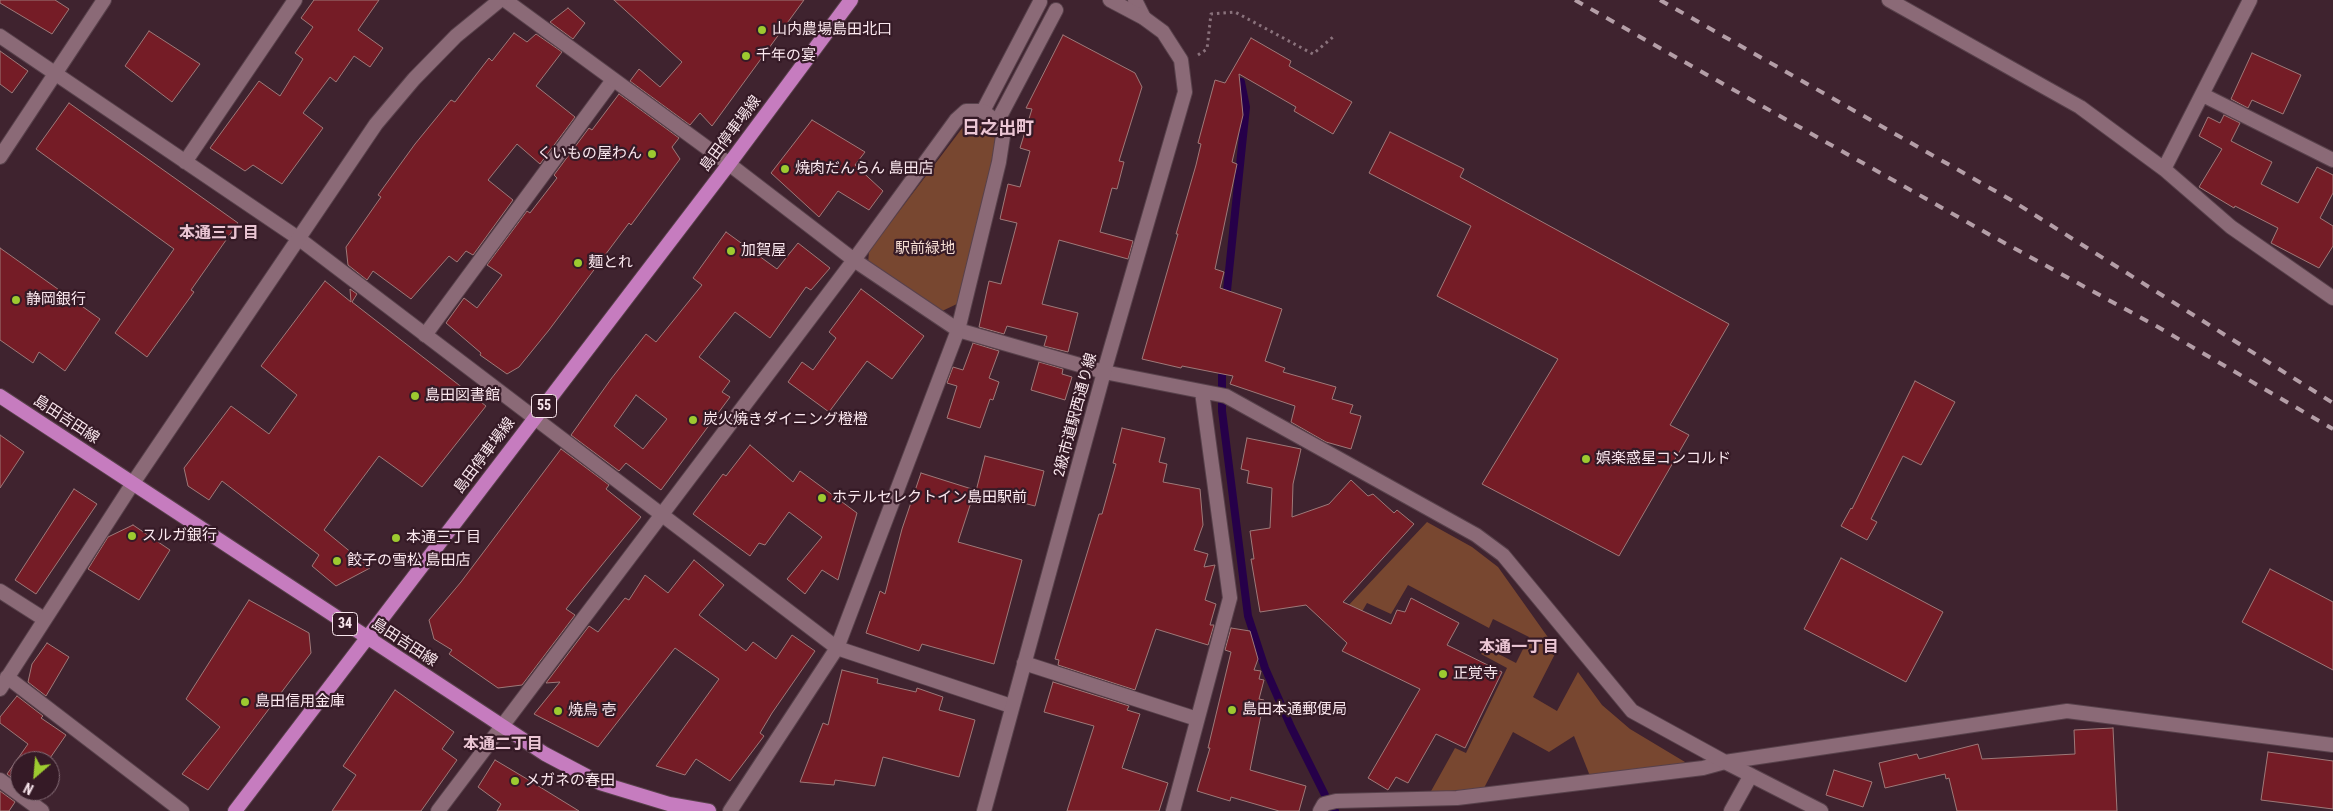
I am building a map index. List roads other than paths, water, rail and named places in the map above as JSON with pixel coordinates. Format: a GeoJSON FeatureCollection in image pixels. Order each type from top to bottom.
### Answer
{"type":"FeatureCollection","features":[{"type":"Feature","properties":{"kind":"main road","name":"島田停車場線"},"geometry":{"type":"LineString","coordinates":[[235,811],[851,0]]}},
{"type":"Feature","properties":{"kind":"main road","name":"島田吉田線"},"geometry":{"type":"LineString","coordinates":[[0,396],[545,754],[600,783],[669,804],[709,811]]}},
{"type":"Feature","properties":{"kind":"street"},"geometry":{"type":"LineString","coordinates":[[0,157],[104,0]]}},
{"type":"Feature","properties":{"kind":"street"},"geometry":{"type":"LineString","coordinates":[[185,162],[295,0]]}},
{"type":"Feature","properties":{"kind":"street"},"geometry":{"type":"LineString","coordinates":[[182,811],[4,683],[133,483],[376,124],[414,79],[450,42],[500,0]]}},
{"type":"Feature","properties":{"kind":"street"},"geometry":{"type":"LineString","coordinates":[[505,0],[728,164],[854,260],[958,330],[1104,372],[1226,396],[1476,534],[1503,555],[1632,711],[1724,762],[1821,811]]}},
{"type":"Feature","properties":{"kind":"street"},"geometry":{"type":"LineString","coordinates":[[1110,0],[1144,18]]}},
{"type":"Feature","properties":{"kind":"street"},"geometry":{"type":"LineString","coordinates":[[1135,0],[1144,18]]}},
{"type":"Feature","properties":{"kind":"street"},"geometry":{"type":"LineString","coordinates":[[1889,0],[2080,107],[2164,168],[2231,227],[2333,298]]}},
{"type":"Feature","properties":{"kind":"street"},"geometry":{"type":"LineString","coordinates":[[2164,168],[2250,0]]}},
{"type":"Feature","properties":{"kind":"street"},"geometry":{"type":"LineString","coordinates":[[983,111],[1040,2]]}},
{"type":"Feature","properties":{"kind":"street"},"geometry":{"type":"LineString","coordinates":[[996,122],[1056,10]]}},
{"type":"Feature","properties":{"kind":"street","name":"2級市道駅西通り線"},"geometry":{"type":"LineString","coordinates":[[984,811],[1011,706],[1104,372],[1185,92],[1181,60],[1163,32],[1144,18]]}},
{"type":"Feature","properties":{"kind":"street"},"geometry":{"type":"LineString","coordinates":[[0,36],[298,238],[837,648],[1011,706]]}},
{"type":"Feature","properties":{"kind":"street"},"geometry":{"type":"LineString","coordinates":[[425,335],[613,80]]}},
{"type":"Feature","properties":{"kind":"street"},"geometry":{"type":"LineString","coordinates":[[2203,95],[2333,160]]}},
{"type":"Feature","properties":{"kind":"street"},"geometry":{"type":"LineString","coordinates":[[438,811],[663,515],[956,120],[966,111],[983,111],[996,122],[1003,136],[999,162],[958,330],[837,648],[730,811]]}},
{"type":"Feature","properties":{"kind":"street"},"geometry":{"type":"LineString","coordinates":[[1173,811],[1230,598],[1202,392]]}},
{"type":"Feature","properties":{"kind":"street"},"geometry":{"type":"LineString","coordinates":[[0,591],[44,619]]}},
{"type":"Feature","properties":{"kind":"street"},"geometry":{"type":"LineString","coordinates":[[1024,663],[1197,719]]}},
{"type":"Feature","properties":{"kind":"street"},"geometry":{"type":"LineString","coordinates":[[1327,805],[1457,798],[1703,768],[1724,762],[2067,711],[2333,745]]}},
{"type":"Feature","properties":{"kind":"street"},"geometry":{"type":"LineString","coordinates":[[1731,811],[1751,775]]}},
{"type":"Feature","properties":{"kind":"street"},"geometry":{"type":"LineString","coordinates":[[0,780],[42,811]]}},
{"type":"Feature","properties":{"kind":"waterway"},"geometry":{"type":"LineString","coordinates":[[1226,300],[1246,107],[1241,82]]}},
{"type":"Feature","properties":{"kind":"waterway"},"geometry":{"type":"LineString","coordinates":[[1222,364],[1222,411],[1248,616],[1265,668],[1291,727],[1335,811]]}},
{"type":"Feature","properties":{"kind":"railway"},"geometry":{"type":"LineString","coordinates":[[1575,0],[1990,235],[2158,327],[2333,429]]}},
{"type":"Feature","properties":{"kind":"railway"},"geometry":{"type":"LineString","coordinates":[[1660,0],[2011,200],[2333,403]]}},
{"type":"Feature","properties":{"kind":"place","name":"山内農場島田北口"},"geometry":{"type":"Point","coordinates":[762,30]}},
{"type":"Feature","properties":{"kind":"place","name":"千年の宴"},"geometry":{"type":"Point","coordinates":[746,56]}},
{"type":"Feature","properties":{"kind":"place","name":"くいもの屋わん"},"geometry":{"type":"Point","coordinates":[652,154]}},
{"type":"Feature","properties":{"kind":"place","name":"焼肉だんらん 島田店"},"geometry":{"type":"Point","coordinates":[785,169]}},
{"type":"Feature","properties":{"kind":"place","name":"加賀屋"},"geometry":{"type":"Point","coordinates":[731,251]}},
{"type":"Feature","properties":{"kind":"place","name":"麺とれ"},"geometry":{"type":"Point","coordinates":[578,263]}},
{"type":"Feature","properties":{"kind":"place","name":"静岡銀行"},"geometry":{"type":"Point","coordinates":[16,300]}},
{"type":"Feature","properties":{"kind":"place","name":"島田図書館"},"geometry":{"type":"Point","coordinates":[415,396]}},
{"type":"Feature","properties":{"kind":"place","name":"炭火焼きダイニング橙橙"},"geometry":{"type":"Point","coordinates":[693,420]}},
{"type":"Feature","properties":{"kind":"place","name":"娯楽惑星コンコルド"},"geometry":{"type":"Point","coordinates":[1586,459]}},
{"type":"Feature","properties":{"kind":"place","name":"ホテルセレクトイン島田駅前"},"geometry":{"type":"Point","coordinates":[822,498]}},
{"type":"Feature","properties":{"kind":"place","name":"スルガ銀行"},"geometry":{"type":"Point","coordinates":[132,536]}},
{"type":"Feature","properties":{"kind":"place","name":"本通三丁目"},"geometry":{"type":"Point","coordinates":[396,538]}},
{"type":"Feature","properties":{"kind":"place","name":"餃子の雪松 島田店"},"geometry":{"type":"Point","coordinates":[337,561]}},
{"type":"Feature","properties":{"kind":"place","name":"正覚寺"},"geometry":{"type":"Point","coordinates":[1443,674]}},
{"type":"Feature","properties":{"kind":"place","name":"島田信用金庫"},"geometry":{"type":"Point","coordinates":[245,702]}},
{"type":"Feature","properties":{"kind":"place","name":"島田本通郵便局"},"geometry":{"type":"Point","coordinates":[1232,710]}},
{"type":"Feature","properties":{"kind":"place","name":"焼鳥 壱"},"geometry":{"type":"Point","coordinates":[558,711]}},
{"type":"Feature","properties":{"kind":"place","name":"メガネの春田"},"geometry":{"type":"Point","coordinates":[515,781]}},
{"type":"Feature","properties":{"kind":"district","name":"日之出町"},"geometry":{"type":"Point","coordinates":[998,129]}},
{"type":"Feature","properties":{"kind":"district","name":"本通三丁目"},"geometry":{"type":"Point","coordinates":[219,234]}},
{"type":"Feature","properties":{"kind":"district","name":"本通一丁目"},"geometry":{"type":"Point","coordinates":[1519,648]}},
{"type":"Feature","properties":{"kind":"district","name":"本通二丁目"},"geometry":{"type":"Point","coordinates":[503,745]}},
{"type":"Feature","properties":{"kind":"park label","name":"駅前緑地"},"geometry":{"type":"Point","coordinates":[925,249]}}]}
